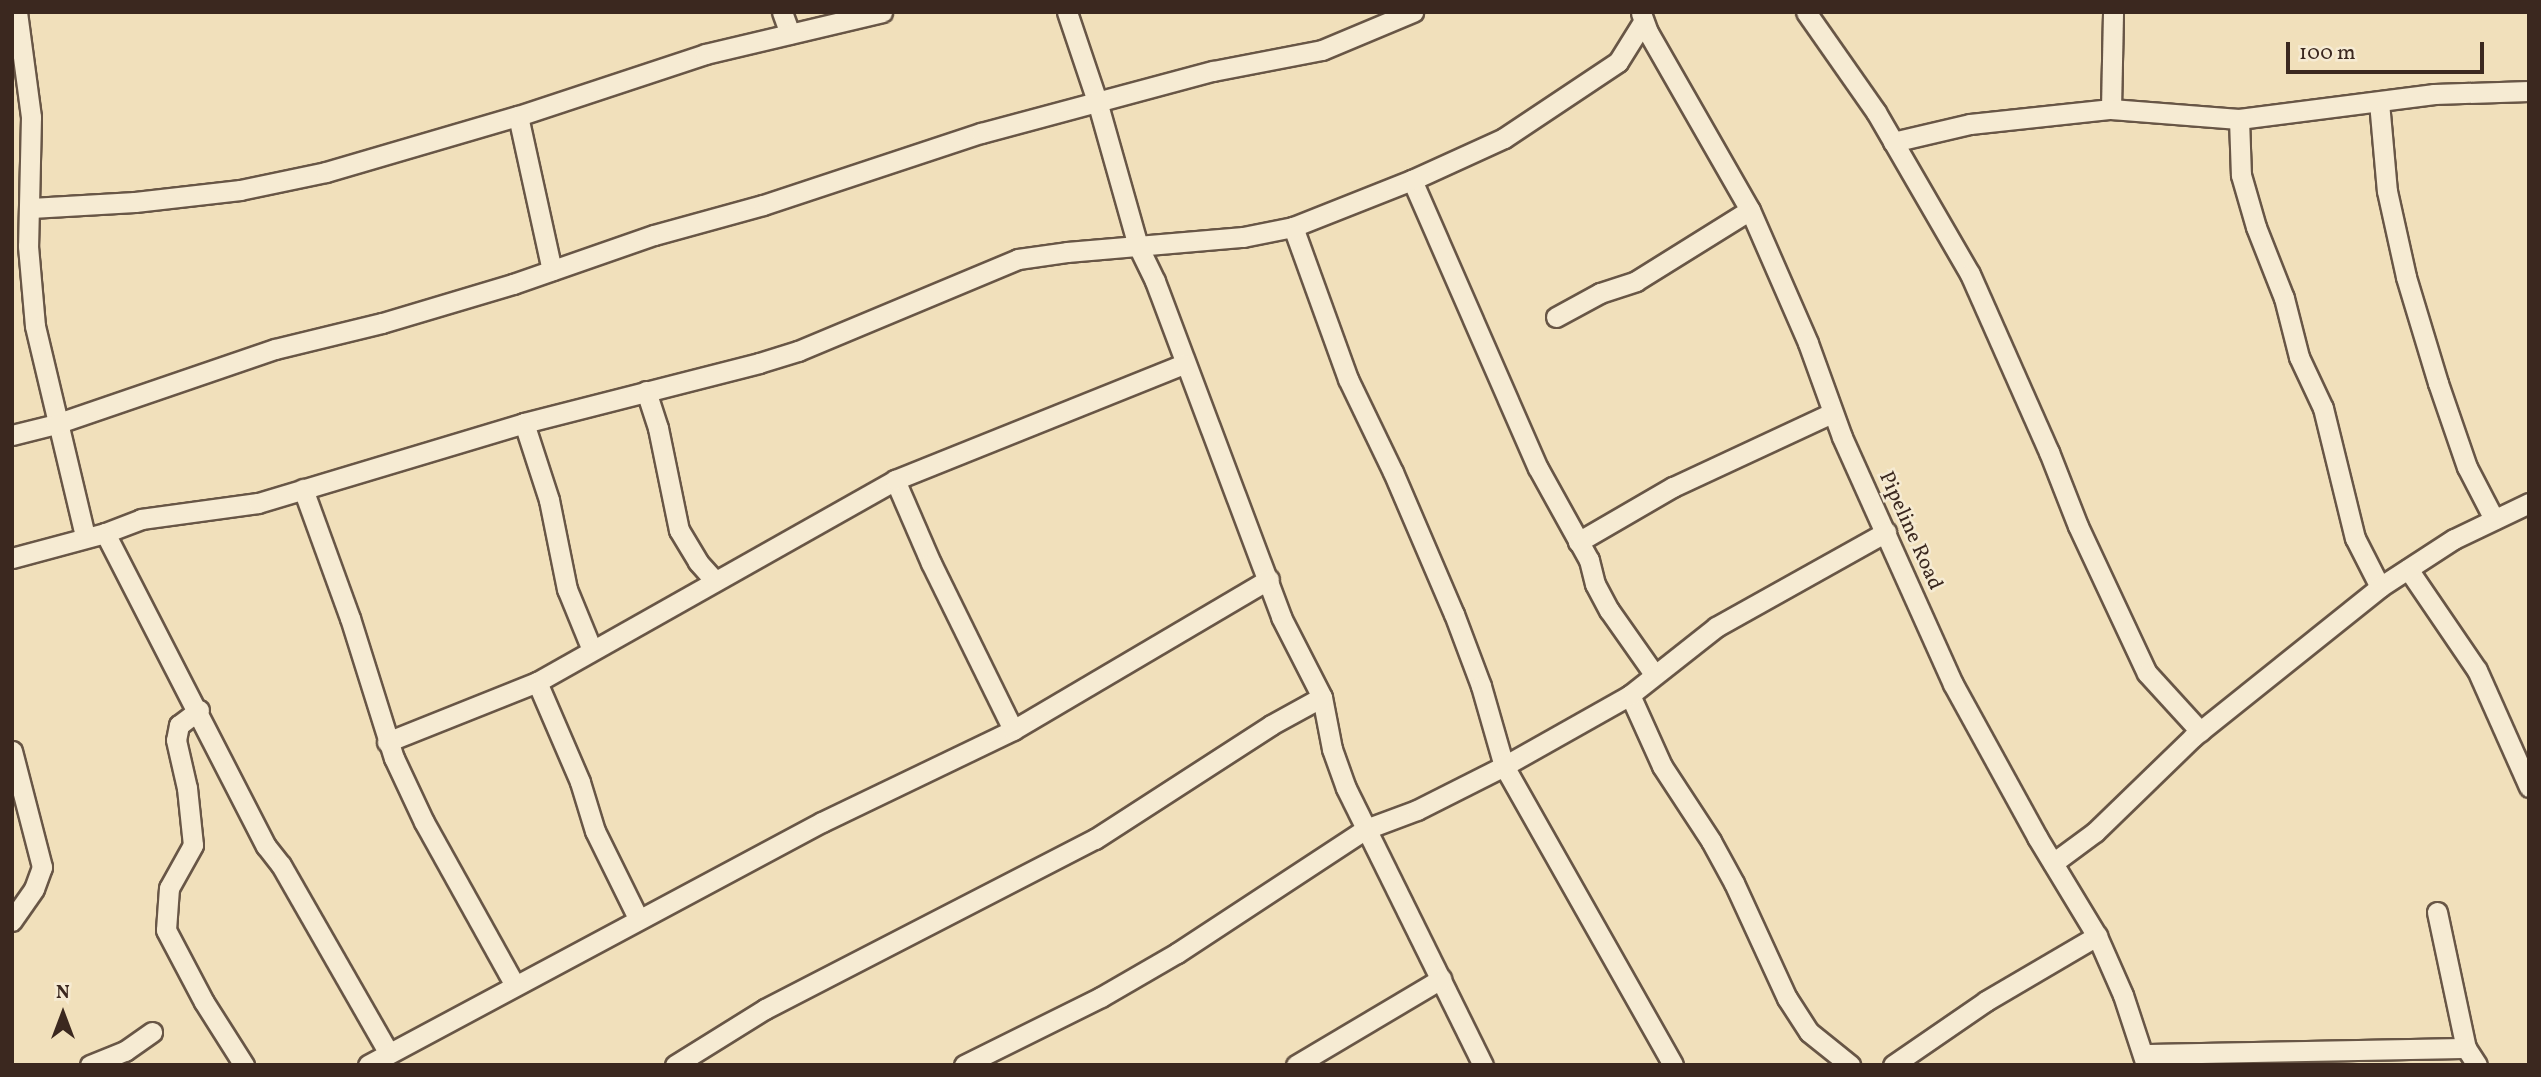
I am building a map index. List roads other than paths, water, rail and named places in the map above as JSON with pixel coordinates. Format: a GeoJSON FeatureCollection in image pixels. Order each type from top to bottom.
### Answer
{"type":"FeatureCollection","features":[{"type":"Feature","properties":{"kind":"street"},"geometry":{"type":"LineString","coordinates":[[17,12],[22,118],[31,208],[20,247],[56,424],[85,536]]}},
{"type":"Feature","properties":{"kind":"street"},"geometry":{"type":"LineString","coordinates":[[782,12],[790,34]]}},
{"type":"Feature","properties":{"kind":"street"},"geometry":{"type":"LineString","coordinates":[[31,208],[135,202],[240,190],[326,172],[518,116],[705,54],[882,12]]}},
{"type":"Feature","properties":{"kind":"street"},"geometry":{"type":"LineString","coordinates":[[1067,12],[1097,101],[1138,246],[1155,281],[1184,364],[1269,579],[1281,617],[1322,697],[1332,749],[1346,788],[1483,1065]]}},
{"type":"Feature","properties":{"kind":"street"},"geometry":{"type":"LineString","coordinates":[[12,435],[56,424],[275,349],[382,323],[654,235],[776,201],[981,133],[1213,71],[1322,50],[1413,12]]}},
{"type":"Feature","properties":{"kind":"street"},"geometry":{"type":"LineString","coordinates":[[1806,12],[1876,112],[1970,274],[2049,452],[2078,526],[2147,673],[2200,731]]}},
{"type":"Feature","properties":{"kind":"street"},"geometry":{"type":"LineString","coordinates":[[2111,109],[2113,12]]}},
{"type":"Feature","properties":{"kind":"street"},"geometry":{"type":"LineString","coordinates":[[12,558],[85,536],[105,533],[141,519],[258,503],[524,423],[798,351],[1018,259],[1243,237],[1293,227],[1412,180],[1504,138],[1618,62],[1642,17]]}},
{"type":"Feature","properties":{"kind":"street","name":"Pipeline Road"},"geometry":{"type":"LineString","coordinates":[[1642,17],[1750,210],[1808,343],[1832,413],[1953,684],[2097,936],[2146,1059]]}},
{"type":"Feature","properties":{"kind":"street"},"geometry":{"type":"LineString","coordinates":[[1893,142],[1970,124],[2028,121],[2111,109],[2239,119],[2434,94],[2529,91]]}},
{"type":"Feature","properties":{"kind":"street"},"geometry":{"type":"LineString","coordinates":[[2379,102],[2387,191],[2406,277],[2438,383],[2468,467],[2494,519]]}},
{"type":"Feature","properties":{"kind":"street"},"geometry":{"type":"LineString","coordinates":[[518,116],[552,270]]}},
{"type":"Feature","properties":{"kind":"street"},"geometry":{"type":"LineString","coordinates":[[2239,119],[2241,174],[2256,227],[2284,298],[2299,357],[2323,408],[2355,538],[2381,587]]}},
{"type":"Feature","properties":{"kind":"street"},"geometry":{"type":"LineString","coordinates":[[1412,180],[1494,363],[1513,415],[1589,559],[1595,584],[1609,610],[1654,674]]}},
{"type":"Feature","properties":{"kind":"street"},"geometry":{"type":"LineString","coordinates":[[1556,317],[1600,293],[1636,281],[1750,210]]}},
{"type":"Feature","properties":{"kind":"street"},"geometry":{"type":"LineString","coordinates":[[1293,227],[1348,379],[1393,472],[1454,614],[1481,687],[1504,766],[1673,1065]]}},
{"type":"Feature","properties":{"kind":"street"},"geometry":{"type":"LineString","coordinates":[[387,741],[537,682],[895,480],[1184,364]]}},
{"type":"Feature","properties":{"kind":"street"},"geometry":{"type":"LineString","coordinates":[[646,391],[658,428],[679,530],[698,562],[715,580]]}},
{"type":"Feature","properties":{"kind":"street"},"geometry":{"type":"LineString","coordinates":[[1578,542],[1673,486],[1832,413]]}},
{"type":"Feature","properties":{"kind":"street"},"geometry":{"type":"LineString","coordinates":[[524,423],[549,500],[567,589],[593,650]]}},
{"type":"Feature","properties":{"kind":"street"},"geometry":{"type":"LineString","coordinates":[[895,480],[931,563],[1013,730]]}},
{"type":"Feature","properties":{"kind":"street"},"geometry":{"type":"LineString","coordinates":[[303,489],[350,618],[387,741],[424,822],[514,984]]}},
{"type":"Feature","properties":{"kind":"street"},"geometry":{"type":"LineString","coordinates":[[2053,863],[2095,832],[2200,731],[2381,587],[2454,539],[2529,503]]}},
{"type":"Feature","properties":{"kind":"street"},"geometry":{"type":"LineString","coordinates":[[964,1065],[1101,997],[1177,953],[1366,829],[1416,810],[1504,766],[1630,695],[1716,627],[1886,532]]}},
{"type":"Feature","properties":{"kind":"street"},"geometry":{"type":"LineString","coordinates":[[105,533],[199,710],[266,846],[281,865],[388,1052]]}},
{"type":"Feature","properties":{"kind":"street"},"geometry":{"type":"LineString","coordinates":[[2408,569],[2477,670],[2529,787]]}},
{"type":"Feature","properties":{"kind":"street"},"geometry":{"type":"LineString","coordinates":[[368,1065],[514,984],[822,822],[1013,730],[1269,579]]}},
{"type":"Feature","properties":{"kind":"street"},"geometry":{"type":"LineString","coordinates":[[537,682],[580,782],[595,831],[638,918]]}},
{"type":"Feature","properties":{"kind":"street"},"geometry":{"type":"LineString","coordinates":[[1630,695],[1662,766],[1711,841],[1734,883],[1787,999],[1809,1032],[1850,1065]]}},
{"type":"Feature","properties":{"kind":"street"},"geometry":{"type":"LineString","coordinates":[[675,1065],[765,1009],[1095,839],[1271,725],[1322,697]]}},
{"type":"Feature","properties":{"kind":"street"},"geometry":{"type":"LineString","coordinates":[[199,710],[179,725],[176,740],[187,788],[192,845],[169,888],[166,930],[204,1002],[244,1065]]}},
{"type":"Feature","properties":{"kind":"street"},"geometry":{"type":"LineString","coordinates":[[12,751],[42,867],[34,889],[12,921]]}},
{"type":"Feature","properties":{"kind":"street"},"geometry":{"type":"LineString","coordinates":[[2146,1059],[2471,1056],[2437,912]]}},
{"type":"Feature","properties":{"kind":"street"},"geometry":{"type":"LineString","coordinates":[[1893,1065],[1986,1001],[2097,936]]}},
{"type":"Feature","properties":{"kind":"street"},"geometry":{"type":"LineString","coordinates":[[1296,1065],[1322,1058],[1441,979]]}},
{"type":"Feature","properties":{"kind":"street"},"geometry":{"type":"LineString","coordinates":[[90,1065],[125,1051],[152,1032]]}}]}
